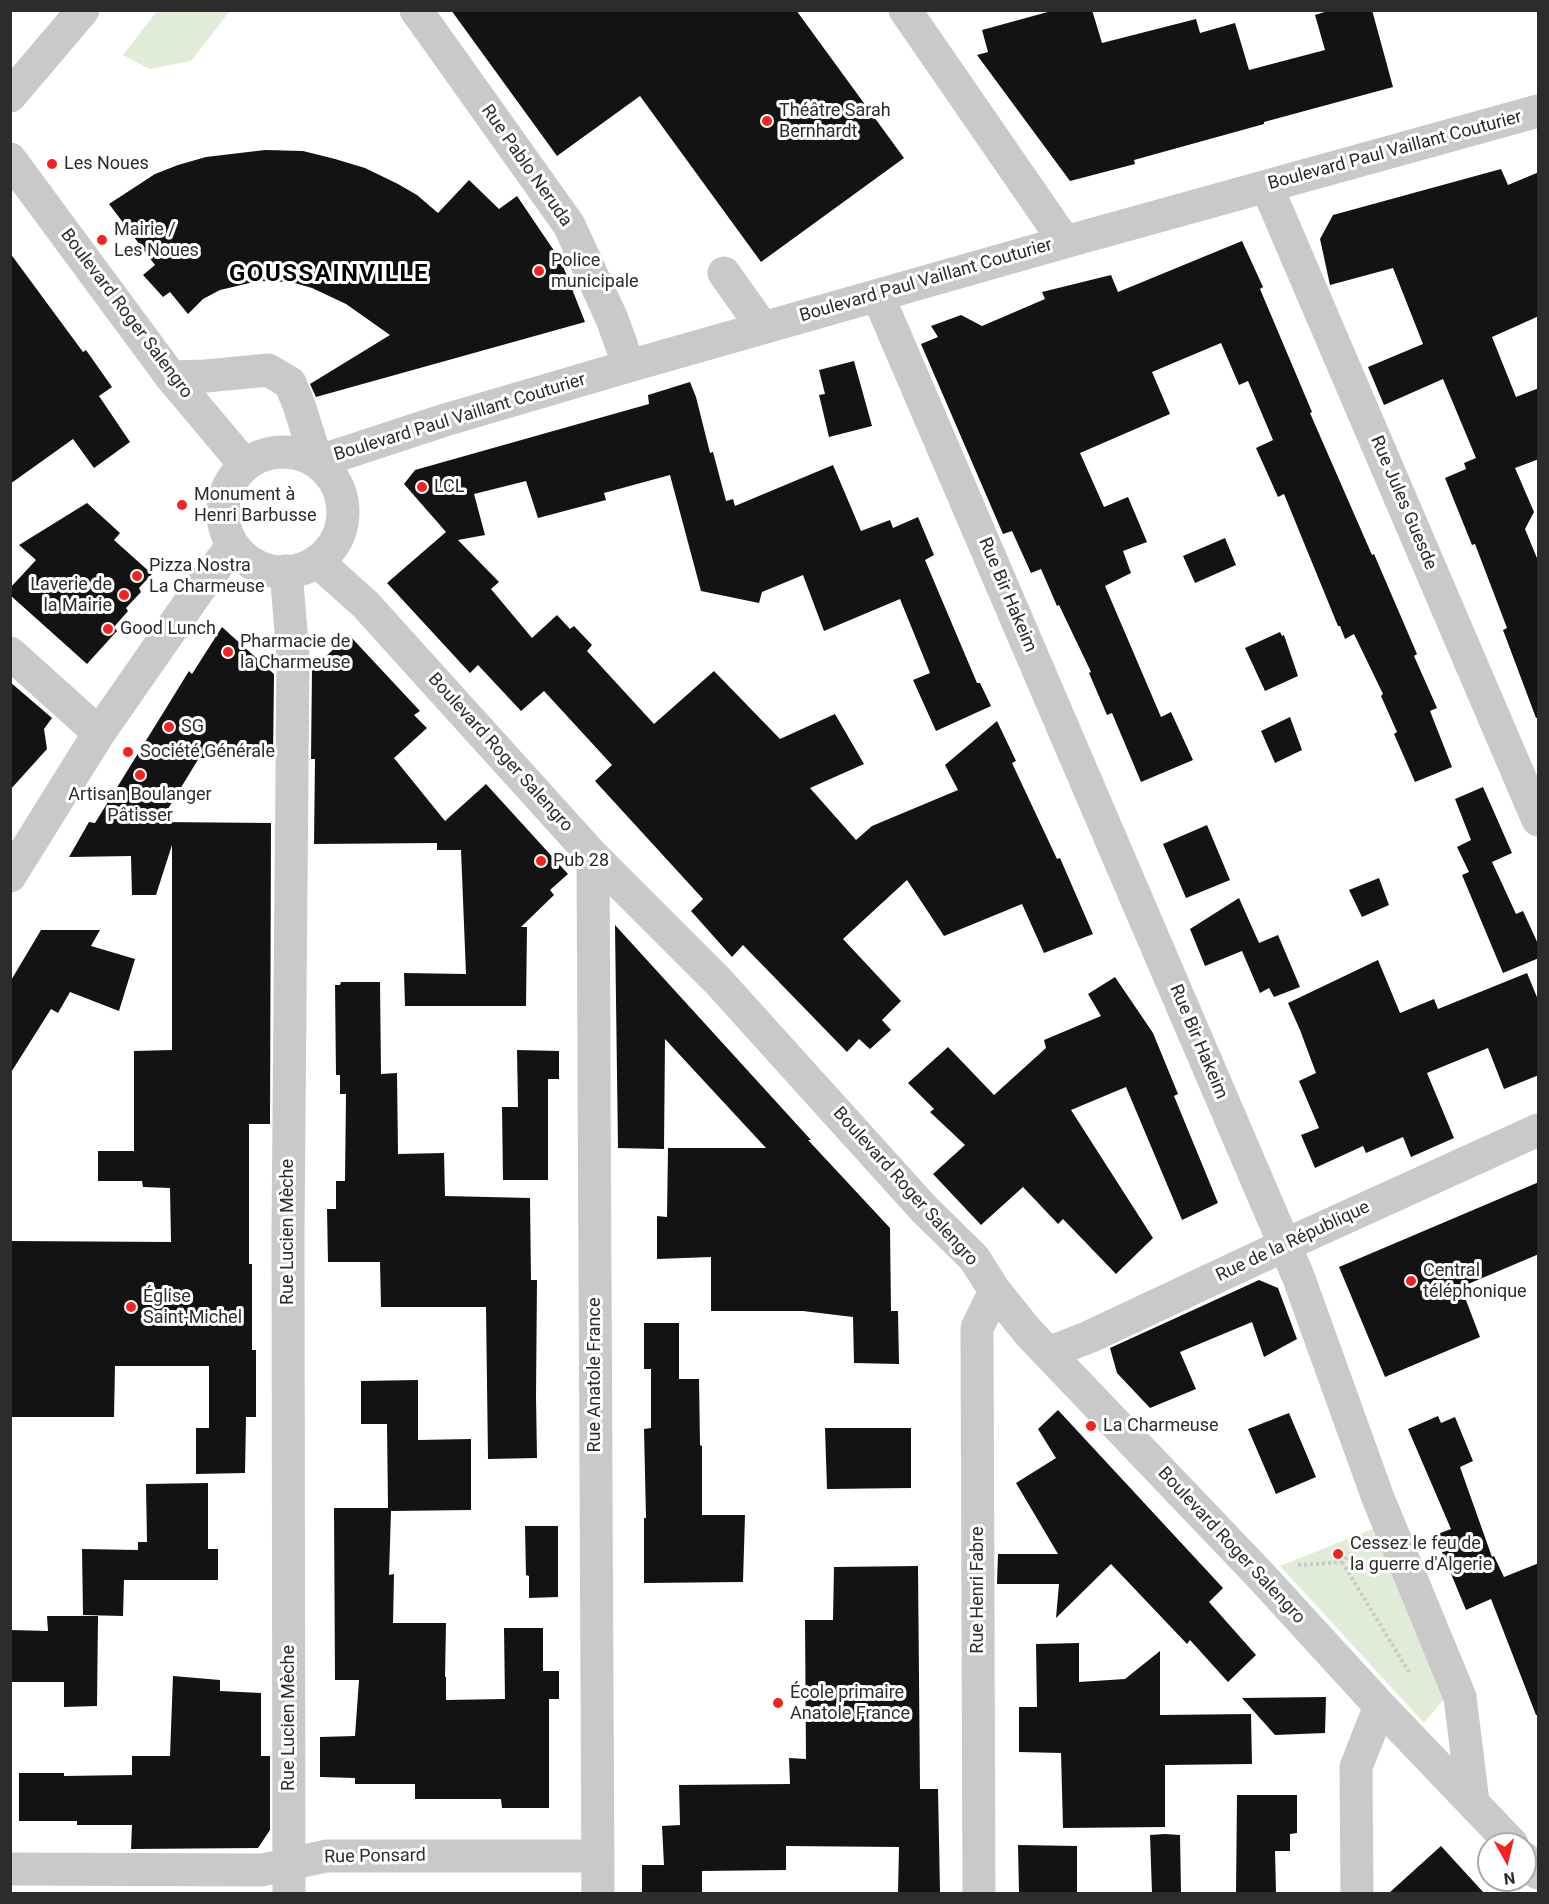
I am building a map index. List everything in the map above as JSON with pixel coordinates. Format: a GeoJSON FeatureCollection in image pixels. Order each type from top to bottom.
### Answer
{"type":"FeatureCollection","features":[{"type":"Feature","properties":{"kind":"street"},"geometry":{"type":"LineString","coordinates":[[10,96],[83,10]]}},
{"type":"Feature","properties":{"kind":"street","name":"Rue Pablo Neruda"},"geometry":{"type":"LineString","coordinates":[[416,10],[574,208],[569,225],[612,319],[629,366]]}},
{"type":"Feature","properties":{"kind":"street"},"geometry":{"type":"LineString","coordinates":[[905,10],[1065,242]]}},
{"type":"Feature","properties":{"kind":"street","name":"Boulevard Paul Vaillant Couturier"},"geometry":{"type":"LineString","coordinates":[[317,462],[445,420],[629,366],[1539,111]]}},
{"type":"Feature","properties":{"kind":"street","name":"Boulevard Roger Salengro"},"geometry":{"type":"LineString","coordinates":[[10,159],[171,377],[245,465]]}},
{"type":"Feature","properties":{"kind":"street","name":"Rue Jules Guesde"},"geometry":{"type":"LineString","coordinates":[[1267,186],[1539,820]]}},
{"type":"Feature","properties":{"kind":"street"},"geometry":{"type":"LineString","coordinates":[[723,273],[763,328]]}},
{"type":"Feature","properties":{"kind":"street","name":"Rue Bir Hakeim"},"geometry":{"type":"LineString","coordinates":[[878,296],[1285,1245],[1378,1498],[1460,1697],[1473,1802]]}},
{"type":"Feature","properties":{"kind":"street"},"geometry":{"type":"LineString","coordinates":[[171,377],[268,370],[290,383],[317,462]]}},
{"type":"Feature","properties":{"kind":"street"},"geometry":{"type":"LineString","coordinates":[[280,451],[300,453],[317,462],[327,470],[342,498],[344,512],[340,530],[332,547],[317,561],[303,568],[286,571],[266,569],[248,560],[234,545],[226,530],[223,512],[226,494],[233,479],[245,465],[262,456],[280,451]]}},
{"type":"Feature","properties":{"kind":"street"},"geometry":{"type":"LineString","coordinates":[[10,876],[99,733],[196,592],[234,545]]}},
{"type":"Feature","properties":{"kind":"street","name":"Boulevard Roger Salengro"},"geometry":{"type":"LineString","coordinates":[[317,561],[365,604],[593,856],[718,981],[924,1209],[974,1258],[995,1292],[1048,1353],[1501,1832]]}},
{"type":"Feature","properties":{"kind":"street","name":"Rue Lucien Mèche"},"geometry":{"type":"LineString","coordinates":[[286,571],[293,656],[288,1232],[289,1878]]}},
{"type":"Feature","properties":{"kind":"street"},"geometry":{"type":"LineString","coordinates":[[10,653],[99,733]]}},
{"type":"Feature","properties":{"kind":"street","name":"Rue Anatole France"},"geometry":{"type":"LineString","coordinates":[[593,856],[598,1893]]}},
{"type":"Feature","properties":{"kind":"street","name":"Rue de la République"},"geometry":{"type":"LineString","coordinates":[[1048,1353],[1539,1130]]}},
{"type":"Feature","properties":{"kind":"street","name":"Rue Henri Fabre"},"geometry":{"type":"LineString","coordinates":[[978,1893],[977,1328],[995,1292]]}},
{"type":"Feature","properties":{"kind":"street"},"geometry":{"type":"LineString","coordinates":[[1357,1893],[1356,1767],[1380,1706]]}},
{"type":"Feature","properties":{"kind":"street","name":"Rue Ponsard"},"geometry":{"type":"LineString","coordinates":[[10,1869],[262,1870],[289,1878],[326,1856],[597,1856]]}},
{"type":"Feature","properties":{"kind":"path"},"geometry":{"type":"LineString","coordinates":[[1342,1562],[1409,1672]]}},
{"type":"Feature","properties":{"kind":"green space"},"geometry":{"type":"Polygon","coordinates":[[[157,11],[230,11],[191,61],[150,69],[123,55],[157,11]]]}},
{"type":"Feature","properties":{"kind":"green space"},"geometry":{"type":"Polygon","coordinates":[[[1380,1526],[1444,1699],[1424,1723],[1280,1566],[1380,1526]]]}},
{"type":"Feature","properties":{"kind":"building","name":"Théâtre Sarah Bernhardt"},"geometry":{"type":"Polygon","coordinates":[[[451,10],[796,10],[904,158],[761,262],[640,96],[557,156],[451,10]]]}},
{"type":"Feature","properties":{"kind":"building"},"geometry":{"type":"Polygon","coordinates":[[[1055,10],[1092,10],[1102,43],[1196,19],[1200,33],[1235,23],[1249,70],[1325,50],[1315,15],[1331,10],[1372,10],[1393,87],[1264,122],[1264,124],[1134,160],[1135,164],[1070,181],[977,55],[988,52],[982,30],[1055,10]]]}},
{"type":"Feature","properties":{"kind":"building"},"geometry":{"type":"Polygon","coordinates":[[[265,150],[303,151],[365,168],[417,195],[438,213],[469,180],[499,209],[517,196],[561,261],[585,322],[316,397],[310,384],[390,335],[346,304],[312,288],[291,282],[258,281],[220,290],[203,299],[188,314],[170,292],[163,297],[143,275],[155,265],[109,204],[155,174],[178,165],[206,157],[265,150]]]}},
{"type":"Feature","properties":{"kind":"building"},"geometry":{"type":"Polygon","coordinates":[[[1501,169],[1508,185],[1539,172],[1539,316],[1492,337],[1516,397],[1539,388],[1539,459],[1515,468],[1534,512],[1525,529],[1539,563],[1539,717],[1536,718],[1503,630],[1507,628],[1475,544],[1472,545],[1445,478],[1466,469],[1464,463],[1476,458],[1443,379],[1384,405],[1368,367],[1423,344],[1393,268],[1330,285],[1320,239],[1333,215],[1501,169]]]}},
{"type":"Feature","properties":{"kind":"building"},"geometry":{"type":"Polygon","coordinates":[[[1242,241],[1263,287],[1260,289],[1312,412],[1310,413],[1372,555],[1374,554],[1417,654],[1414,656],[1437,708],[1430,711],[1452,767],[1415,782],[1394,734],[1397,732],[1381,696],[1383,694],[1354,634],[1345,639],[1338,626],[1284,494],[1278,497],[1256,448],[1273,440],[1248,381],[1239,385],[1221,343],[1152,372],[1170,414],[1080,453],[1104,507],[1128,497],[1147,542],[1123,551],[1131,573],[1105,586],[1161,717],[1171,712],[1193,760],[1141,782],[1112,713],[1107,715],[1089,673],[1091,672],[1041,569],[1031,573],[1012,531],[1003,534],[921,344],[938,337],[931,326],[961,315],[982,326],[1045,299],[1042,292],[1111,275],[1118,292],[1242,241]]]}},
{"type":"Feature","properties":{"kind":"building"},"geometry":{"type":"Polygon","coordinates":[[[10,253],[83,352],[86,350],[112,387],[99,396],[130,442],[94,468],[73,439],[10,484],[10,253]]]}},
{"type":"Feature","properties":{"kind":"building"},"geometry":{"type":"Polygon","coordinates":[[[854,361],[872,426],[829,437],[819,395],[825,394],[819,370],[854,361]]]}},
{"type":"Feature","properties":{"kind":"building"},"geometry":{"type":"Polygon","coordinates":[[[690,382],[726,501],[733,499],[735,506],[833,465],[861,531],[890,520],[893,528],[918,517],[934,555],[925,560],[977,683],[980,683],[991,706],[936,731],[913,680],[930,673],[900,599],[824,631],[803,575],[762,592],[759,603],[701,591],[670,475],[604,493],[606,500],[538,518],[526,481],[474,494],[485,535],[458,540],[499,582],[491,589],[532,638],[557,615],[570,629],[574,626],[592,645],[587,651],[654,724],[714,671],[780,739],[835,714],[864,764],[810,788],[856,840],[872,826],[958,790],[945,765],[997,721],[1016,761],[1012,763],[1057,859],[1060,858],[1093,934],[1044,953],[1022,904],[944,936],[907,880],[843,939],[901,1001],[882,1020],[891,1030],[870,1049],[859,1039],[847,1052],[743,945],[732,957],[691,911],[703,899],[595,781],[612,765],[544,691],[521,711],[478,665],[470,673],[387,583],[446,532],[404,484],[415,470],[649,404],[648,395],[690,382]]]}},
{"type":"Feature","properties":{"kind":"building"},"geometry":{"type":"Polygon","coordinates":[[[87,503],[120,533],[114,540],[152,574],[139,588],[141,592],[126,608],[128,611],[114,627],[117,631],[87,664],[10,595],[10,588],[36,560],[19,545],[87,503]]]}},
{"type":"Feature","properties":{"kind":"building"},"geometry":{"type":"Polygon","coordinates":[[[1225,538],[1236,565],[1195,583],[1183,556],[1225,538]]]}},
{"type":"Feature","properties":{"kind":"building"},"geometry":{"type":"Polygon","coordinates":[[[222,627],[274,674],[273,758],[199,758],[160,822],[271,823],[270,1124],[249,1124],[249,1264],[252,1264],[252,1350],[256,1350],[256,1417],[246,1417],[245,1473],[196,1474],[196,1428],[209,1428],[209,1366],[115,1366],[114,1417],[10,1417],[10,1241],[171,1242],[170,1188],[143,1187],[142,1181],[98,1181],[98,1151],[134,1151],[134,1051],[172,1050],[172,845],[156,895],[132,895],[131,856],[69,857],[89,822],[95,823],[189,671],[192,674],[222,627]]]}},
{"type":"Feature","properties":{"kind":"building"},"geometry":{"type":"Polygon","coordinates":[[[1280,632],[1282,636],[1284,635],[1298,676],[1265,691],[1245,648],[1280,632]]]}},
{"type":"Feature","properties":{"kind":"building"},"geometry":{"type":"Polygon","coordinates":[[[349,635],[420,711],[414,715],[427,728],[394,758],[445,821],[486,784],[568,874],[550,890],[554,895],[521,927],[527,927],[526,1006],[405,1006],[404,973],[466,974],[461,850],[437,850],[437,843],[314,844],[315,759],[311,759],[312,669],[349,635]]]}},
{"type":"Feature","properties":{"kind":"building"},"geometry":{"type":"Polygon","coordinates":[[[10,682],[52,718],[44,729],[47,749],[10,790],[10,682]]]}},
{"type":"Feature","properties":{"kind":"building"},"geometry":{"type":"Polygon","coordinates":[[[1290,717],[1302,750],[1275,763],[1261,731],[1290,717]]]}},
{"type":"Feature","properties":{"kind":"building"},"geometry":{"type":"Polygon","coordinates":[[[1483,787],[1512,853],[1492,862],[1516,914],[1523,911],[1539,946],[1539,958],[1503,973],[1462,875],[1469,872],[1457,847],[1471,840],[1455,799],[1483,787]]]}},
{"type":"Feature","properties":{"kind":"building"},"geometry":{"type":"Polygon","coordinates":[[[1207,825],[1230,880],[1186,898],[1163,844],[1207,825]]]}},
{"type":"Feature","properties":{"kind":"building"},"geometry":{"type":"Polygon","coordinates":[[[1379,878],[1389,905],[1362,917],[1349,890],[1379,878]]]}},
{"type":"Feature","properties":{"kind":"building"},"geometry":{"type":"Polygon","coordinates":[[[1239,898],[1259,943],[1278,935],[1300,987],[1274,997],[1269,988],[1260,993],[1242,951],[1205,966],[1190,929],[1239,898]]]}},
{"type":"Feature","properties":{"kind":"building"},"geometry":{"type":"Polygon","coordinates":[[[615,925],[890,1228],[891,1311],[898,1311],[899,1364],[854,1363],[853,1317],[803,1311],[711,1311],[711,1257],[657,1259],[657,1216],[667,1217],[668,1148],[766,1148],[665,1039],[664,1149],[618,1148],[615,925]]]}},
{"type":"Feature","properties":{"kind":"building"},"geometry":{"type":"Polygon","coordinates":[[[41,930],[100,930],[91,946],[135,959],[119,1011],[70,992],[58,1013],[51,1009],[10,1074],[10,982],[41,930]]]}},
{"type":"Feature","properties":{"kind":"building"},"geometry":{"type":"Polygon","coordinates":[[[1378,960],[1400,1013],[1434,999],[1438,1009],[1527,973],[1539,1002],[1539,1075],[1504,1089],[1488,1048],[1427,1073],[1454,1138],[1411,1157],[1403,1137],[1366,1153],[1363,1146],[1315,1168],[1301,1135],[1319,1128],[1299,1081],[1316,1073],[1288,1003],[1378,960]]]}},
{"type":"Feature","properties":{"kind":"building"},"geometry":{"type":"Polygon","coordinates":[[[1115,977],[1153,1033],[1178,1094],[1174,1096],[1218,1203],[1182,1220],[1126,1087],[1071,1110],[1153,1238],[1116,1274],[1063,1219],[1058,1224],[1023,1187],[981,1225],[933,1174],[965,1145],[930,1112],[934,1109],[908,1083],[948,1047],[994,1095],[1046,1048],[1044,1040],[1101,1016],[1088,994],[1115,977]]]}},
{"type":"Feature","properties":{"kind":"building"},"geometry":{"type":"Polygon","coordinates":[[[341,982],[380,982],[381,1074],[397,1073],[398,1154],[444,1153],[445,1196],[530,1198],[531,1280],[537,1280],[537,1458],[488,1459],[486,1307],[381,1307],[380,1262],[328,1262],[327,1209],[336,1209],[336,1181],[345,1181],[346,1094],[340,1094],[340,1075],[336,1075],[335,985],[340,985],[341,982]]]}},
{"type":"Feature","properties":{"kind":"building"},"geometry":{"type":"Polygon","coordinates":[[[517,1050],[559,1051],[559,1079],[548,1079],[548,1180],[503,1180],[502,1107],[518,1107],[517,1050]]]}},
{"type":"Feature","properties":{"kind":"building","name":"Central téléphonique"},"geometry":{"type":"Polygon","coordinates":[[[1539,1182],[1539,1254],[1461,1287],[1480,1337],[1385,1377],[1339,1267],[1539,1182]]]}},
{"type":"Feature","properties":{"kind":"building"},"geometry":{"type":"Polygon","coordinates":[[[1259,1280],[1278,1288],[1297,1339],[1264,1357],[1252,1322],[1180,1352],[1196,1389],[1150,1408],[1117,1373],[1110,1348],[1259,1280]]]}},
{"type":"Feature","properties":{"kind":"building"},"geometry":{"type":"Polygon","coordinates":[[[644,1323],[679,1323],[679,1379],[699,1379],[702,1515],[745,1515],[743,1582],[644,1583],[644,1518],[646,1518],[644,1429],[651,1428],[651,1369],[644,1369],[644,1323]]]}},
{"type":"Feature","properties":{"kind":"building"},"geometry":{"type":"Polygon","coordinates":[[[418,1380],[418,1440],[471,1439],[471,1510],[391,1511],[389,1575],[394,1574],[393,1623],[446,1623],[446,1700],[505,1699],[504,1628],[543,1628],[543,1671],[559,1671],[559,1699],[549,1699],[549,1808],[502,1808],[501,1799],[415,1799],[415,1784],[355,1784],[355,1778],[320,1777],[320,1737],[355,1736],[359,1680],[335,1680],[334,1508],[388,1508],[387,1424],[361,1424],[361,1381],[418,1380]]]}},
{"type":"Feature","properties":{"kind":"building"},"geometry":{"type":"Polygon","coordinates":[[[1058,1410],[1223,1588],[1209,1602],[1256,1655],[1228,1682],[1190,1640],[1187,1644],[1111,1564],[1056,1618],[1059,1584],[997,1584],[998,1554],[1058,1554],[1016,1483],[1056,1458],[1038,1429],[1058,1410]]]}},
{"type":"Feature","properties":{"kind":"building"},"geometry":{"type":"Polygon","coordinates":[[[1289,1413],[1316,1477],[1276,1494],[1248,1429],[1289,1413]]]}},
{"type":"Feature","properties":{"kind":"building"},"geometry":{"type":"Polygon","coordinates":[[[1438,1416],[1441,1423],[1455,1417],[1473,1461],[1460,1467],[1492,1557],[1494,1556],[1504,1577],[1539,1563],[1539,1715],[1536,1715],[1491,1599],[1466,1610],[1435,1535],[1451,1529],[1408,1429],[1438,1416]]]}},
{"type":"Feature","properties":{"kind":"building"},"geometry":{"type":"Polygon","coordinates":[[[825,1428],[911,1428],[911,1488],[827,1489],[825,1428]]]}},
{"type":"Feature","properties":{"kind":"building"},"geometry":{"type":"Polygon","coordinates":[[[208,1483],[208,1549],[218,1549],[218,1580],[124,1580],[123,1616],[83,1615],[82,1549],[138,1550],[138,1542],[147,1542],[146,1484],[208,1483]]]}},
{"type":"Feature","properties":{"kind":"building"},"geometry":{"type":"Polygon","coordinates":[[[525,1526],[558,1526],[558,1597],[529,1598],[525,1526]]]}},
{"type":"Feature","properties":{"kind":"building"},"geometry":{"type":"Polygon","coordinates":[[[918,1566],[920,1789],[938,1789],[940,1892],[898,1893],[899,1847],[786,1846],[786,1870],[702,1871],[702,1893],[642,1893],[642,1865],[664,1865],[662,1826],[680,1825],[679,1785],[790,1784],[789,1758],[806,1759],[805,1620],[833,1620],[834,1567],[918,1566]]]}},
{"type":"Feature","properties":{"kind":"building"},"geometry":{"type":"Polygon","coordinates":[[[47,1616],[98,1616],[97,1706],[64,1707],[64,1682],[10,1682],[10,1630],[48,1631],[47,1616]]]}},
{"type":"Feature","properties":{"kind":"building"},"geometry":{"type":"Polygon","coordinates":[[[1079,1643],[1079,1682],[1125,1679],[1160,1651],[1160,1715],[1251,1714],[1252,1764],[1165,1765],[1165,1827],[1063,1828],[1061,1753],[1019,1752],[1019,1707],[1037,1707],[1036,1644],[1079,1643]]]}},
{"type":"Feature","properties":{"kind":"building"},"geometry":{"type":"Polygon","coordinates":[[[173,1676],[220,1680],[220,1691],[261,1693],[261,1756],[270,1756],[270,1830],[258,1848],[131,1849],[132,1825],[77,1825],[77,1821],[19,1821],[19,1773],[64,1773],[64,1776],[132,1775],[132,1756],[170,1756],[173,1676]]]}},
{"type":"Feature","properties":{"kind":"building"},"geometry":{"type":"Polygon","coordinates":[[[1326,1697],[1325,1733],[1275,1735],[1242,1698],[1326,1697]]]}},
{"type":"Feature","properties":{"kind":"building"},"geometry":{"type":"Polygon","coordinates":[[[1237,1795],[1297,1795],[1297,1833],[1290,1834],[1290,1851],[1275,1851],[1276,1893],[1236,1893],[1237,1795]]]}},
{"type":"Feature","properties":{"kind":"building"},"geometry":{"type":"Polygon","coordinates":[[[1150,1835],[1180,1835],[1181,1893],[1152,1893],[1150,1835]]]}},
{"type":"Feature","properties":{"kind":"building"},"geometry":{"type":"Polygon","coordinates":[[[1018,1845],[1077,1846],[1077,1893],[1019,1893],[1018,1845]]]}},
{"type":"Feature","properties":{"kind":"building"},"geometry":{"type":"Polygon","coordinates":[[[1441,1846],[1477,1885],[1477,1892],[1484,1893],[1389,1893],[1441,1846]]]}},
{"type":"Feature","properties":{"kind":"place","name":"Théâtre Sarah Bernhardt"},"geometry":{"type":"Point","coordinates":[767,121]}},
{"type":"Feature","properties":{"kind":"place","name":"Les Noues"},"geometry":{"type":"Point","coordinates":[52,164]}},
{"type":"Feature","properties":{"kind":"place","name":"Mairie / Les Noues"},"geometry":{"type":"Point","coordinates":[102,240]}},
{"type":"Feature","properties":{"kind":"place","name":"Police municipale"},"geometry":{"type":"Point","coordinates":[539,271]}},
{"type":"Feature","properties":{"kind":"place","name":"LCL"},"geometry":{"type":"Point","coordinates":[422,487]}},
{"type":"Feature","properties":{"kind":"place","name":"Monument à Henri Barbusse"},"geometry":{"type":"Point","coordinates":[182,505]}},
{"type":"Feature","properties":{"kind":"place","name":"Pizza Nostra La Charmeuse"},"geometry":{"type":"Point","coordinates":[137,576]}},
{"type":"Feature","properties":{"kind":"place","name":"Laverie de la Mairie"},"geometry":{"type":"Point","coordinates":[124,595]}},
{"type":"Feature","properties":{"kind":"place","name":"Good Lunch"},"geometry":{"type":"Point","coordinates":[108,629]}},
{"type":"Feature","properties":{"kind":"place","name":"Pharmacie de la Charmeuse"},"geometry":{"type":"Point","coordinates":[228,652]}},
{"type":"Feature","properties":{"kind":"place","name":"SG"},"geometry":{"type":"Point","coordinates":[169,727]}},
{"type":"Feature","properties":{"kind":"place","name":"Société Générale"},"geometry":{"type":"Point","coordinates":[128,752]}},
{"type":"Feature","properties":{"kind":"place","name":"Artisan Boulanger Pâtisser"},"geometry":{"type":"Point","coordinates":[140,775]}},
{"type":"Feature","properties":{"kind":"place","name":"Pub 28"},"geometry":{"type":"Point","coordinates":[541,861]}},
{"type":"Feature","properties":{"kind":"place","name":"Central téléphonique"},"geometry":{"type":"Point","coordinates":[1411,1281]}},
{"type":"Feature","properties":{"kind":"place","name":"Église Saint-Michel"},"geometry":{"type":"Point","coordinates":[131,1307]}},
{"type":"Feature","properties":{"kind":"place","name":"La Charmeuse"},"geometry":{"type":"Point","coordinates":[1091,1426]}},
{"type":"Feature","properties":{"kind":"place","name":"Cessez le feu de la guerre d'Algerie"},"geometry":{"type":"Point","coordinates":[1338,1554]}},
{"type":"Feature","properties":{"kind":"place","name":"École primaire Anatole France"},"geometry":{"type":"Point","coordinates":[778,1703]}},
{"type":"Feature","properties":{"kind":"district","name":"GOUSSAINVILLE"},"geometry":{"type":"Point","coordinates":[329,275]}}]}
